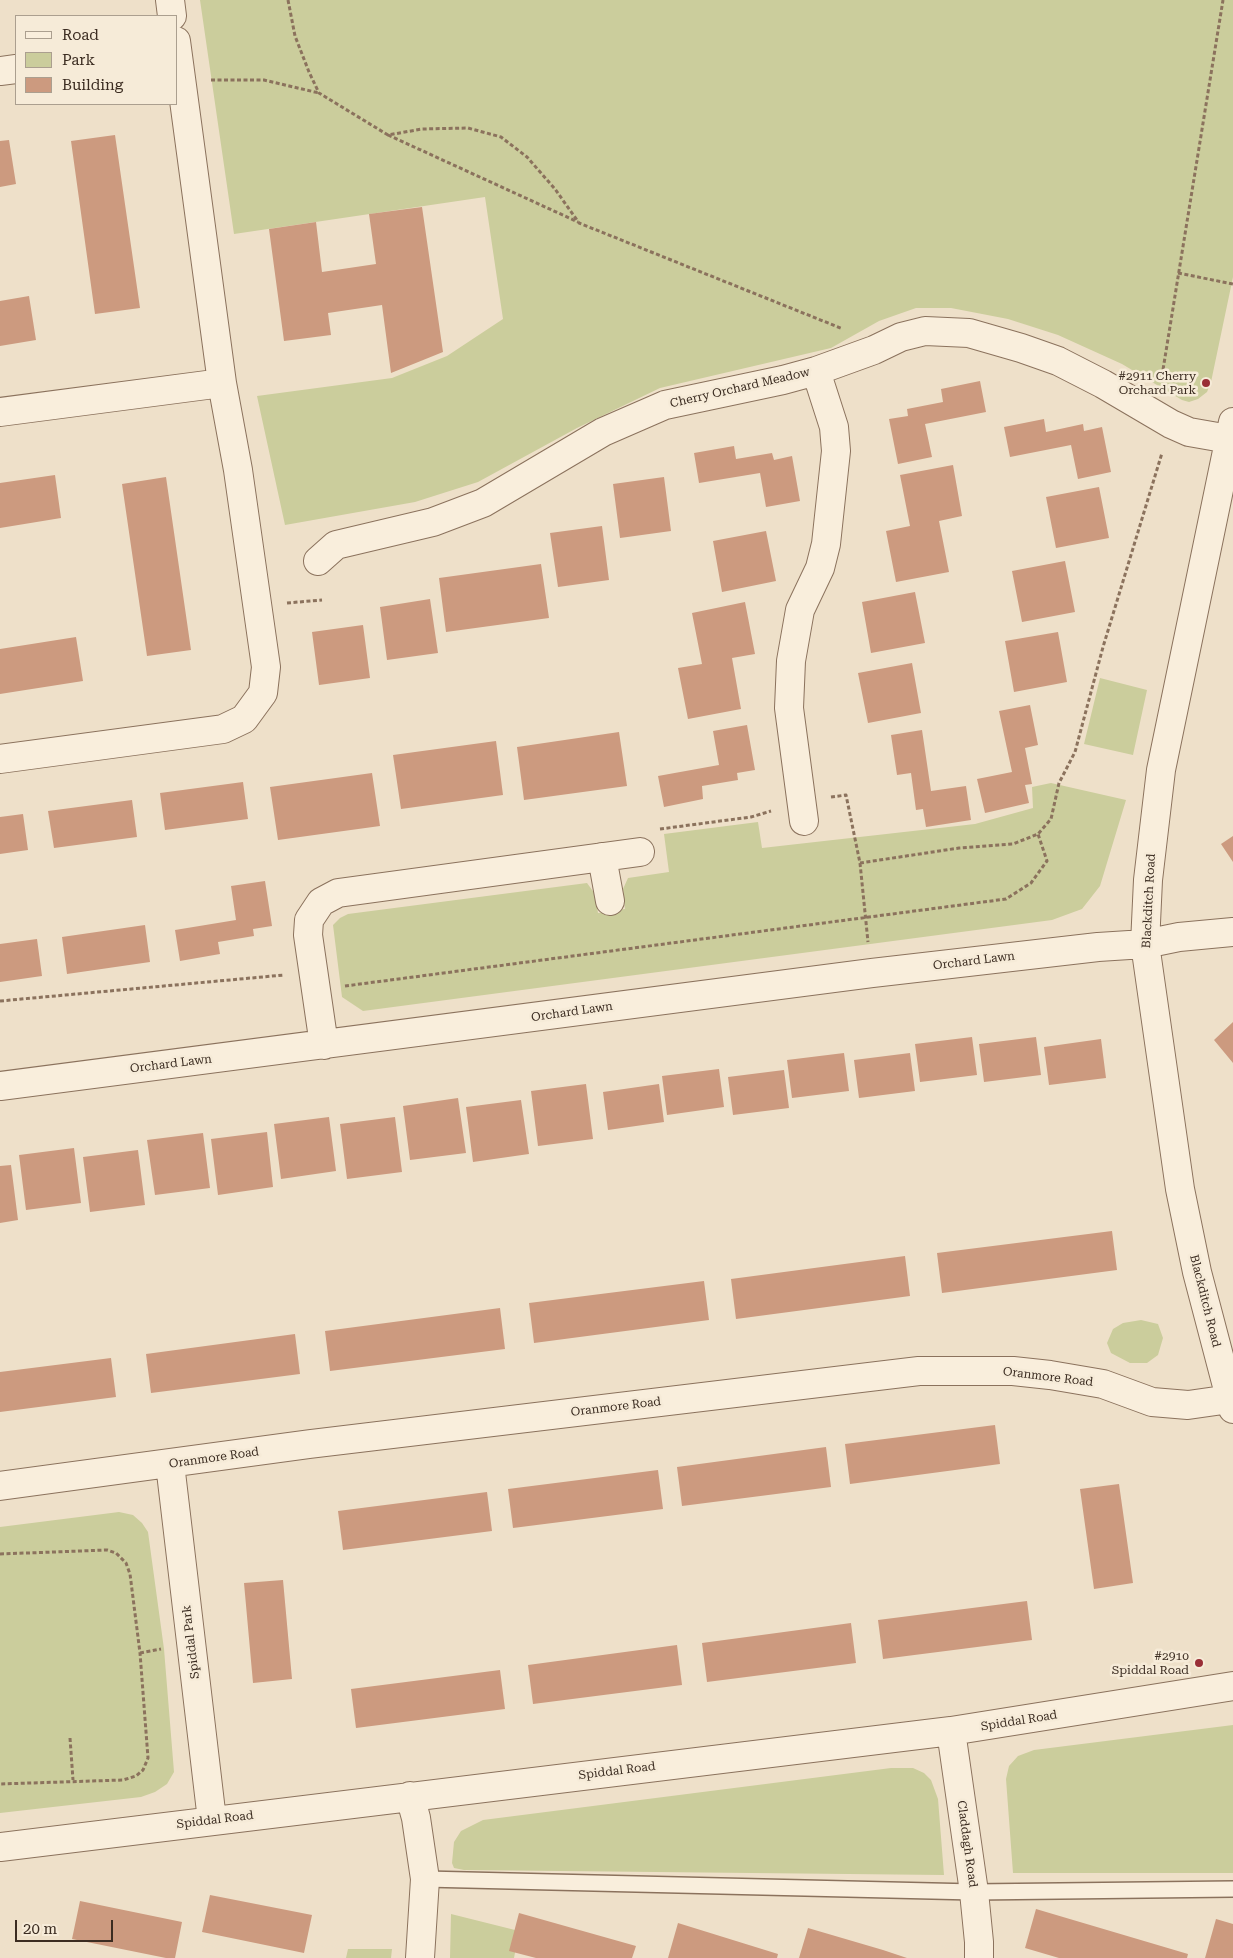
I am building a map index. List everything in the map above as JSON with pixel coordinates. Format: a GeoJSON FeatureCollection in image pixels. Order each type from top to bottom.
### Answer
{"type":"FeatureCollection","features":[{"type":"Feature","properties":{"kind":"street"},"geometry":{"type":"LineString","coordinates":[[170,0],[172,15]]}},
{"type":"Feature","properties":{"kind":"street"},"geometry":{"type":"LineString","coordinates":[[0,759],[223,729],[244,719],[264,693],[266,667],[238,470],[222,383],[178,55]]}},
{"type":"Feature","properties":{"kind":"street"},"geometry":{"type":"LineString","coordinates":[[0,71],[15,69]]}},
{"type":"Feature","properties":{"kind":"street","name":"Cherry Orchard Meadow"},"geometry":{"type":"LineString","coordinates":[[318,561],[336,546],[433,522],[483,504],[603,432],[665,405],[783,380],[816,371],[874,350],[901,337],[925,331],[969,333],[1058,362],[1103,384],[1171,424],[1189,432],[1231,431]]}},
{"type":"Feature","properties":{"kind":"street"},"geometry":{"type":"LineString","coordinates":[[804,821],[789,708],[791,661],[800,610],[820,568],[826,544],[836,451],[834,427],[816,371]]}},
{"type":"Feature","properties":{"kind":"street"},"geometry":{"type":"LineString","coordinates":[[0,412],[222,383]]}},
{"type":"Feature","properties":{"kind":"street","name":"Blackditch Road"},"geometry":{"type":"LineString","coordinates":[[1231,431],[1228,476],[1160,770],[1148,880],[1145,944],[1180,1189],[1197,1272],[1231,1404]]}},
{"type":"Feature","properties":{"kind":"street"},"geometry":{"type":"LineString","coordinates":[[324,1045],[308,935],[309,920],[321,902],[338,894],[640,852]]}},
{"type":"Feature","properties":{"kind":"street"},"geometry":{"type":"LineString","coordinates":[[602,857],[610,900]]}},
{"type":"Feature","properties":{"kind":"street","name":"Orchard Lawn"},"geometry":{"type":"LineString","coordinates":[[0,1086],[872,973],[1098,947],[1145,944],[1179,937],[1233,932]]}},
{"type":"Feature","properties":{"kind":"street","name":"Oranmore Road"},"geometry":{"type":"LineString","coordinates":[[0,1486],[310,1444],[919,1371],[1012,1370],[1103,1384],[1152,1402],[1188,1405],[1231,1404]]}},
{"type":"Feature","properties":{"kind":"street","name":"Spiddal Park"},"geometry":{"type":"LineString","coordinates":[[170,1464],[212,1820]]}},
{"type":"Feature","properties":{"kind":"street","name":"Spiddal Road"},"geometry":{"type":"LineString","coordinates":[[0,1847],[951,1731],[1233,1686]]}},
{"type":"Feature","properties":{"kind":"street","name":"Claddagh Road"},"geometry":{"type":"LineString","coordinates":[[951,1731],[974,1892],[979,1958]]}},
{"type":"Feature","properties":{"kind":"street"},"geometry":{"type":"LineString","coordinates":[[410,1796],[416,1818],[425,1879],[420,1958]]}},
{"type":"Feature","properties":{"kind":"lane"},"geometry":{"type":"LineString","coordinates":[[425,1879],[974,1892],[1233,1889]]}},
{"type":"Feature","properties":{"kind":"path"},"geometry":{"type":"LineString","coordinates":[[288,0],[295,36],[308,72],[319,93]]}},
{"type":"Feature","properties":{"kind":"path"},"geometry":{"type":"LineString","coordinates":[[182,81],[264,80],[319,93],[388,135],[579,223],[846,330],[874,350]]}},
{"type":"Feature","properties":{"kind":"path"},"geometry":{"type":"LineString","coordinates":[[388,135],[422,129],[468,128],[501,137],[527,157],[579,223]]}},
{"type":"Feature","properties":{"kind":"path"},"geometry":{"type":"LineString","coordinates":[[1178,273],[1233,284]]}},
{"type":"Feature","properties":{"kind":"path"},"geometry":{"type":"LineString","coordinates":[[316,990],[866,919],[1006,899],[1031,883],[1047,861],[1038,834]]}},
{"type":"Feature","properties":{"kind":"path"},"geometry":{"type":"LineString","coordinates":[[860,863],[872,973]]}},
{"type":"Feature","properties":{"kind":"path"},"geometry":{"type":"LineString","coordinates":[[0,1554],[107,1550],[116,1553],[126,1563],[130,1574],[140,1653],[148,1758],[143,1770],[136,1776],[123,1780],[74,1780],[0,1784]]}},
{"type":"Feature","properties":{"kind":"path"},"geometry":{"type":"LineString","coordinates":[[70,1738],[74,1780]]}},
{"type":"Feature","properties":{"kind":"green space"},"geometry":{"type":"Polygon","coordinates":[[[200,0],[1233,0],[1233,277],[1211,382],[1207,392],[1198,399],[1189,402],[1182,400],[1122,364],[1058,335],[1008,319],[951,308],[916,308],[879,321],[831,348],[660,388],[577,428],[478,482],[415,502],[285,525],[257,396],[392,378],[447,356],[503,319],[485,197],[234,234],[200,0]]]}},
{"type":"Feature","properties":{"kind":"green space"},"geometry":{"type":"Polygon","coordinates":[[[1100,678],[1147,690],[1133,755],[1084,744],[1100,678]]]}},
{"type":"Feature","properties":{"kind":"green space"},"geometry":{"type":"Polygon","coordinates":[[[1051,783],[1126,800],[1100,886],[1082,909],[1052,920],[363,1011],[342,997],[333,925],[340,918],[348,914],[587,883],[595,894],[598,913],[625,909],[623,889],[628,878],[669,872],[664,834],[758,822],[762,848],[975,824],[1033,808],[1032,787],[1051,783]]]}},
{"type":"Feature","properties":{"kind":"green space"},"geometry":{"type":"Polygon","coordinates":[[[1141,1320],[1158,1324],[1163,1338],[1158,1355],[1147,1363],[1130,1363],[1111,1353],[1107,1343],[1113,1329],[1123,1323],[1141,1320]]]}},
{"type":"Feature","properties":{"kind":"green space"},"geometry":{"type":"Polygon","coordinates":[[[119,1512],[133,1515],[148,1532],[164,1649],[174,1772],[167,1784],[155,1792],[141,1797],[0,1813],[0,1527],[119,1512]]]}},
{"type":"Feature","properties":{"kind":"green space"},"geometry":{"type":"Polygon","coordinates":[[[1233,1725],[1233,1873],[1013,1873],[1006,1779],[1009,1766],[1018,1756],[1034,1750],[1233,1725]]]}},
{"type":"Feature","properties":{"kind":"green space"},"geometry":{"type":"Polygon","coordinates":[[[891,1768],[913,1768],[924,1773],[931,1780],[938,1799],[944,1875],[464,1870],[454,1868],[452,1863],[454,1842],[461,1831],[483,1820],[891,1768]]]}},
{"type":"Feature","properties":{"kind":"green space"},"geometry":{"type":"Polygon","coordinates":[[[451,1914],[519,1931],[514,1958],[450,1958],[451,1914]]]}},
{"type":"Feature","properties":{"kind":"green space"},"geometry":{"type":"Polygon","coordinates":[[[348,1949],[392,1949],[391,1958],[346,1958],[348,1949]]]}},
{"type":"Feature","properties":{"kind":"building"},"geometry":{"type":"Polygon","coordinates":[[[115,135],[140,308],[95,314],[71,141],[115,135]]]}},
{"type":"Feature","properties":{"kind":"building"},"geometry":{"type":"Polygon","coordinates":[[[9,140],[16,184],[0,187],[0,141],[9,140]]]}},
{"type":"Feature","properties":{"kind":"building"},"geometry":{"type":"Polygon","coordinates":[[[422,207],[443,352],[391,373],[382,305],[328,313],[331,335],[284,341],[269,229],[316,222],[322,272],[376,264],[369,214],[422,207]]]}},
{"type":"Feature","properties":{"kind":"building"},"geometry":{"type":"Polygon","coordinates":[[[29,296],[36,340],[0,346],[0,301],[29,296]]]}},
{"type":"Feature","properties":{"kind":"building"},"geometry":{"type":"Polygon","coordinates":[[[980,381],[986,412],[925,424],[932,457],[898,464],[889,419],[908,416],[907,409],[943,402],[941,389],[980,381]]]}},
{"type":"Feature","properties":{"kind":"building"},"geometry":{"type":"Polygon","coordinates":[[[1044,419],[1046,432],[1083,424],[1084,431],[1102,427],[1111,472],[1078,479],[1071,445],[1010,457],[1004,427],[1044,419]]]}},
{"type":"Feature","properties":{"kind":"building"},"geometry":{"type":"Polygon","coordinates":[[[734,446],[736,459],[772,453],[774,460],[792,456],[800,501],[766,507],[760,473],[699,483],[694,453],[734,446]]]}},
{"type":"Feature","properties":{"kind":"building"},"geometry":{"type":"Polygon","coordinates":[[[953,465],[962,516],[939,521],[949,572],[896,582],[886,531],[910,526],[900,475],[953,465]]]}},
{"type":"Feature","properties":{"kind":"building"},"geometry":{"type":"Polygon","coordinates":[[[55,475],[61,518],[0,528],[0,483],[55,475]]]}},
{"type":"Feature","properties":{"kind":"building"},"geometry":{"type":"Polygon","coordinates":[[[166,477],[191,650],[147,656],[122,484],[166,477]]]}},
{"type":"Feature","properties":{"kind":"building"},"geometry":{"type":"Polygon","coordinates":[[[664,477],[671,531],[620,538],[613,484],[664,477]]]}},
{"type":"Feature","properties":{"kind":"building"},"geometry":{"type":"Polygon","coordinates":[[[1099,487],[1109,538],[1056,548],[1046,497],[1099,487]]]}},
{"type":"Feature","properties":{"kind":"building"},"geometry":{"type":"Polygon","coordinates":[[[602,526],[609,580],[558,587],[550,533],[602,526]]]}},
{"type":"Feature","properties":{"kind":"building"},"geometry":{"type":"Polygon","coordinates":[[[766,531],[776,581],[722,592],[713,541],[766,531]]]}},
{"type":"Feature","properties":{"kind":"building"},"geometry":{"type":"Polygon","coordinates":[[[1065,561],[1075,612],[1022,622],[1012,571],[1065,561]]]}},
{"type":"Feature","properties":{"kind":"building"},"geometry":{"type":"Polygon","coordinates":[[[541,564],[549,618],[446,632],[439,578],[541,564]]]}},
{"type":"Feature","properties":{"kind":"building"},"geometry":{"type":"Polygon","coordinates":[[[915,592],[925,643],[871,653],[862,602],[915,592]]]}},
{"type":"Feature","properties":{"kind":"building"},"geometry":{"type":"Polygon","coordinates":[[[430,599],[438,653],[387,660],[380,607],[430,599]]]}},
{"type":"Feature","properties":{"kind":"building"},"geometry":{"type":"Polygon","coordinates":[[[745,602],[755,654],[732,658],[741,709],[688,719],[678,668],[702,664],[692,613],[745,602]]]}},
{"type":"Feature","properties":{"kind":"building"},"geometry":{"type":"Polygon","coordinates":[[[363,625],[370,678],[319,685],[312,632],[363,625]]]}},
{"type":"Feature","properties":{"kind":"building"},"geometry":{"type":"Polygon","coordinates":[[[1058,632],[1067,682],[1014,692],[1005,641],[1058,632]]]}},
{"type":"Feature","properties":{"kind":"building"},"geometry":{"type":"Polygon","coordinates":[[[76,637],[83,681],[0,694],[0,649],[76,637]]]}},
{"type":"Feature","properties":{"kind":"building"},"geometry":{"type":"Polygon","coordinates":[[[912,663],[921,713],[868,723],[858,673],[912,663]]]}},
{"type":"Feature","properties":{"kind":"building"},"geometry":{"type":"Polygon","coordinates":[[[1030,705],[1038,745],[1025,748],[1032,784],[1025,785],[1029,803],[985,813],[977,779],[1012,772],[999,711],[1030,705]]]}},
{"type":"Feature","properties":{"kind":"building"},"geometry":{"type":"Polygon","coordinates":[[[747,725],[755,770],[737,773],[738,780],[702,786],[703,799],[664,807],[658,776],[719,765],[713,731],[747,725]]]}},
{"type":"Feature","properties":{"kind":"building"},"geometry":{"type":"Polygon","coordinates":[[[922,730],[931,791],[966,786],[971,820],[926,827],[923,809],[916,810],[911,773],[897,775],[891,735],[922,730]]]}},
{"type":"Feature","properties":{"kind":"building"},"geometry":{"type":"Polygon","coordinates":[[[619,732],[627,786],[524,800],[517,747],[619,732]]]}},
{"type":"Feature","properties":{"kind":"building"},"geometry":{"type":"Polygon","coordinates":[[[496,741],[503,795],[401,809],[393,755],[496,741]]]}},
{"type":"Feature","properties":{"kind":"building"},"geometry":{"type":"Polygon","coordinates":[[[372,773],[380,826],[278,840],[270,787],[372,773]]]}},
{"type":"Feature","properties":{"kind":"building"},"geometry":{"type":"Polygon","coordinates":[[[243,782],[248,819],[165,830],[160,793],[243,782]]]}},
{"type":"Feature","properties":{"kind":"building"},"geometry":{"type":"Polygon","coordinates":[[[132,800],[137,837],[54,848],[48,811],[132,800]]]}},
{"type":"Feature","properties":{"kind":"building"},"geometry":{"type":"Polygon","coordinates":[[[23,814],[28,850],[0,854],[0,817],[23,814]]]}},
{"type":"Feature","properties":{"kind":"building"},"geometry":{"type":"Polygon","coordinates":[[[1233,836],[1233,862],[1221,844],[1233,836]]]}},
{"type":"Feature","properties":{"kind":"building"},"geometry":{"type":"Polygon","coordinates":[[[265,881],[272,926],[253,929],[254,936],[218,942],[220,954],[180,961],[175,930],[236,920],[231,886],[265,881]]]}},
{"type":"Feature","properties":{"kind":"building"},"geometry":{"type":"Polygon","coordinates":[[[145,925],[150,962],[67,974],[62,937],[145,925]]]}},
{"type":"Feature","properties":{"kind":"building"},"geometry":{"type":"Polygon","coordinates":[[[37,939],[42,976],[0,982],[0,944],[37,939]]]}},
{"type":"Feature","properties":{"kind":"building"},"geometry":{"type":"Polygon","coordinates":[[[1233,1022],[1233,1063],[1214,1040],[1233,1022]]]}},
{"type":"Feature","properties":{"kind":"building"},"geometry":{"type":"Polygon","coordinates":[[[972,1037],[977,1075],[920,1082],[915,1044],[972,1037]]]}},
{"type":"Feature","properties":{"kind":"building"},"geometry":{"type":"Polygon","coordinates":[[[1036,1037],[1041,1075],[984,1082],[979,1044],[1036,1037]]]}},
{"type":"Feature","properties":{"kind":"building"},"geometry":{"type":"Polygon","coordinates":[[[1101,1039],[1106,1078],[1049,1085],[1044,1047],[1101,1039]]]}},
{"type":"Feature","properties":{"kind":"building"},"geometry":{"type":"Polygon","coordinates":[[[844,1053],[849,1091],[792,1098],[787,1060],[844,1053]]]}},
{"type":"Feature","properties":{"kind":"building"},"geometry":{"type":"Polygon","coordinates":[[[910,1053],[915,1091],[859,1098],[854,1060],[910,1053]]]}},
{"type":"Feature","properties":{"kind":"building"},"geometry":{"type":"Polygon","coordinates":[[[719,1069],[724,1107],[667,1115],[662,1076],[719,1069]]]}},
{"type":"Feature","properties":{"kind":"building"},"geometry":{"type":"Polygon","coordinates":[[[784,1070],[789,1108],[733,1115],[728,1077],[784,1070]]]}},
{"type":"Feature","properties":{"kind":"building"},"geometry":{"type":"Polygon","coordinates":[[[586,1084],[593,1139],[538,1146],[531,1091],[586,1084]]]}},
{"type":"Feature","properties":{"kind":"building"},"geometry":{"type":"Polygon","coordinates":[[[659,1084],[664,1122],[608,1130],[603,1092],[659,1084]]]}},
{"type":"Feature","properties":{"kind":"building"},"geometry":{"type":"Polygon","coordinates":[[[458,1098],[466,1153],[410,1160],[403,1106],[458,1098]]]}},
{"type":"Feature","properties":{"kind":"building"},"geometry":{"type":"Polygon","coordinates":[[[521,1100],[529,1154],[473,1162],[466,1107],[521,1100]]]}},
{"type":"Feature","properties":{"kind":"building"},"geometry":{"type":"Polygon","coordinates":[[[329,1117],[336,1171],[281,1179],[274,1124],[329,1117]]]}},
{"type":"Feature","properties":{"kind":"building"},"geometry":{"type":"Polygon","coordinates":[[[395,1117],[402,1172],[347,1179],[340,1124],[395,1117]]]}},
{"type":"Feature","properties":{"kind":"building"},"geometry":{"type":"Polygon","coordinates":[[[267,1132],[273,1187],[218,1195],[211,1139],[267,1132]]]}},
{"type":"Feature","properties":{"kind":"building"},"geometry":{"type":"Polygon","coordinates":[[[203,1133],[210,1188],[155,1195],[147,1140],[203,1133]]]}},
{"type":"Feature","properties":{"kind":"building"},"geometry":{"type":"Polygon","coordinates":[[[74,1148],[81,1203],[26,1210],[19,1155],[74,1148]]]}},
{"type":"Feature","properties":{"kind":"building"},"geometry":{"type":"Polygon","coordinates":[[[138,1150],[145,1205],[90,1212],[83,1157],[138,1150]]]}},
{"type":"Feature","properties":{"kind":"building"},"geometry":{"type":"Polygon","coordinates":[[[11,1165],[18,1220],[0,1223],[0,1166],[11,1165]]]}},
{"type":"Feature","properties":{"kind":"building"},"geometry":{"type":"Polygon","coordinates":[[[1112,1231],[1117,1270],[942,1293],[937,1253],[1112,1231]]]}},
{"type":"Feature","properties":{"kind":"building"},"geometry":{"type":"Polygon","coordinates":[[[905,1256],[910,1296],[736,1319],[731,1279],[905,1256]]]}},
{"type":"Feature","properties":{"kind":"building"},"geometry":{"type":"Polygon","coordinates":[[[704,1281],[709,1320],[534,1343],[529,1303],[704,1281]]]}},
{"type":"Feature","properties":{"kind":"building"},"geometry":{"type":"Polygon","coordinates":[[[500,1308],[505,1349],[330,1371],[325,1331],[500,1308]]]}},
{"type":"Feature","properties":{"kind":"building"},"geometry":{"type":"Polygon","coordinates":[[[295,1334],[300,1374],[151,1393],[146,1354],[295,1334]]]}},
{"type":"Feature","properties":{"kind":"building"},"geometry":{"type":"Polygon","coordinates":[[[111,1358],[116,1397],[0,1412],[0,1372],[111,1358]]]}},
{"type":"Feature","properties":{"kind":"building"},"geometry":{"type":"Polygon","coordinates":[[[995,1425],[1000,1464],[850,1484],[845,1444],[995,1425]]]}},
{"type":"Feature","properties":{"kind":"building"},"geometry":{"type":"Polygon","coordinates":[[[826,1447],[831,1487],[682,1506],[677,1467],[826,1447]]]}},
{"type":"Feature","properties":{"kind":"building"},"geometry":{"type":"Polygon","coordinates":[[[658,1470],[663,1509],[513,1528],[508,1489],[658,1470]]]}},
{"type":"Feature","properties":{"kind":"building"},"geometry":{"type":"Polygon","coordinates":[[[1119,1484],[1133,1583],[1094,1589],[1080,1489],[1119,1484]]]}},
{"type":"Feature","properties":{"kind":"building"},"geometry":{"type":"Polygon","coordinates":[[[487,1492],[492,1531],[343,1550],[338,1511],[487,1492]]]}},
{"type":"Feature","properties":{"kind":"building"},"geometry":{"type":"Polygon","coordinates":[[[283,1580],[292,1679],[253,1683],[244,1583],[283,1580]]]}},
{"type":"Feature","properties":{"kind":"building"},"geometry":{"type":"Polygon","coordinates":[[[1027,1601],[1032,1640],[883,1659],[878,1620],[1027,1601]]]}},
{"type":"Feature","properties":{"kind":"building"},"geometry":{"type":"Polygon","coordinates":[[[851,1623],[856,1663],[707,1682],[702,1643],[851,1623]]]}},
{"type":"Feature","properties":{"kind":"building"},"geometry":{"type":"Polygon","coordinates":[[[677,1645],[682,1685],[533,1704],[528,1665],[677,1645]]]}},
{"type":"Feature","properties":{"kind":"building"},"geometry":{"type":"Polygon","coordinates":[[[500,1670],[505,1709],[356,1728],[351,1689],[500,1670]]]}},
{"type":"Feature","properties":{"kind":"building"},"geometry":{"type":"Polygon","coordinates":[[[210,1895],[312,1915],[304,1953],[202,1932],[210,1895]]]}},
{"type":"Feature","properties":{"kind":"building"},"geometry":{"type":"Polygon","coordinates":[[[80,1901],[182,1922],[175,1958],[166,1958],[72,1939],[80,1901]]]}},
{"type":"Feature","properties":{"kind":"building"},"geometry":{"type":"Polygon","coordinates":[[[1036,1909],[1188,1954],[1187,1958],[1059,1958],[1025,1948],[1036,1909]]]}},
{"type":"Feature","properties":{"kind":"building"},"geometry":{"type":"Polygon","coordinates":[[[519,1913],[636,1946],[632,1958],[536,1958],[509,1951],[519,1913]]]}},
{"type":"Feature","properties":{"kind":"building"},"geometry":{"type":"Polygon","coordinates":[[[1216,1919],[1233,1924],[1233,1958],[1205,1958],[1216,1919]]]}},
{"type":"Feature","properties":{"kind":"building"},"geometry":{"type":"Polygon","coordinates":[[[678,1923],[778,1954],[777,1958],[668,1958],[678,1923]]]}},
{"type":"Feature","properties":{"kind":"building"},"geometry":{"type":"Polygon","coordinates":[[[808,1928],[883,1950],[907,1958],[799,1958],[808,1928]]]}},
{"type":"Feature","properties":{"kind":"place","name":"#2911 Cherry Orchard Park"},"geometry":{"type":"Point","coordinates":[1206,383]}},
{"type":"Feature","properties":{"kind":"place","name":"#2910 Spiddal Road"},"geometry":{"type":"Point","coordinates":[1199,1663]}}]}
